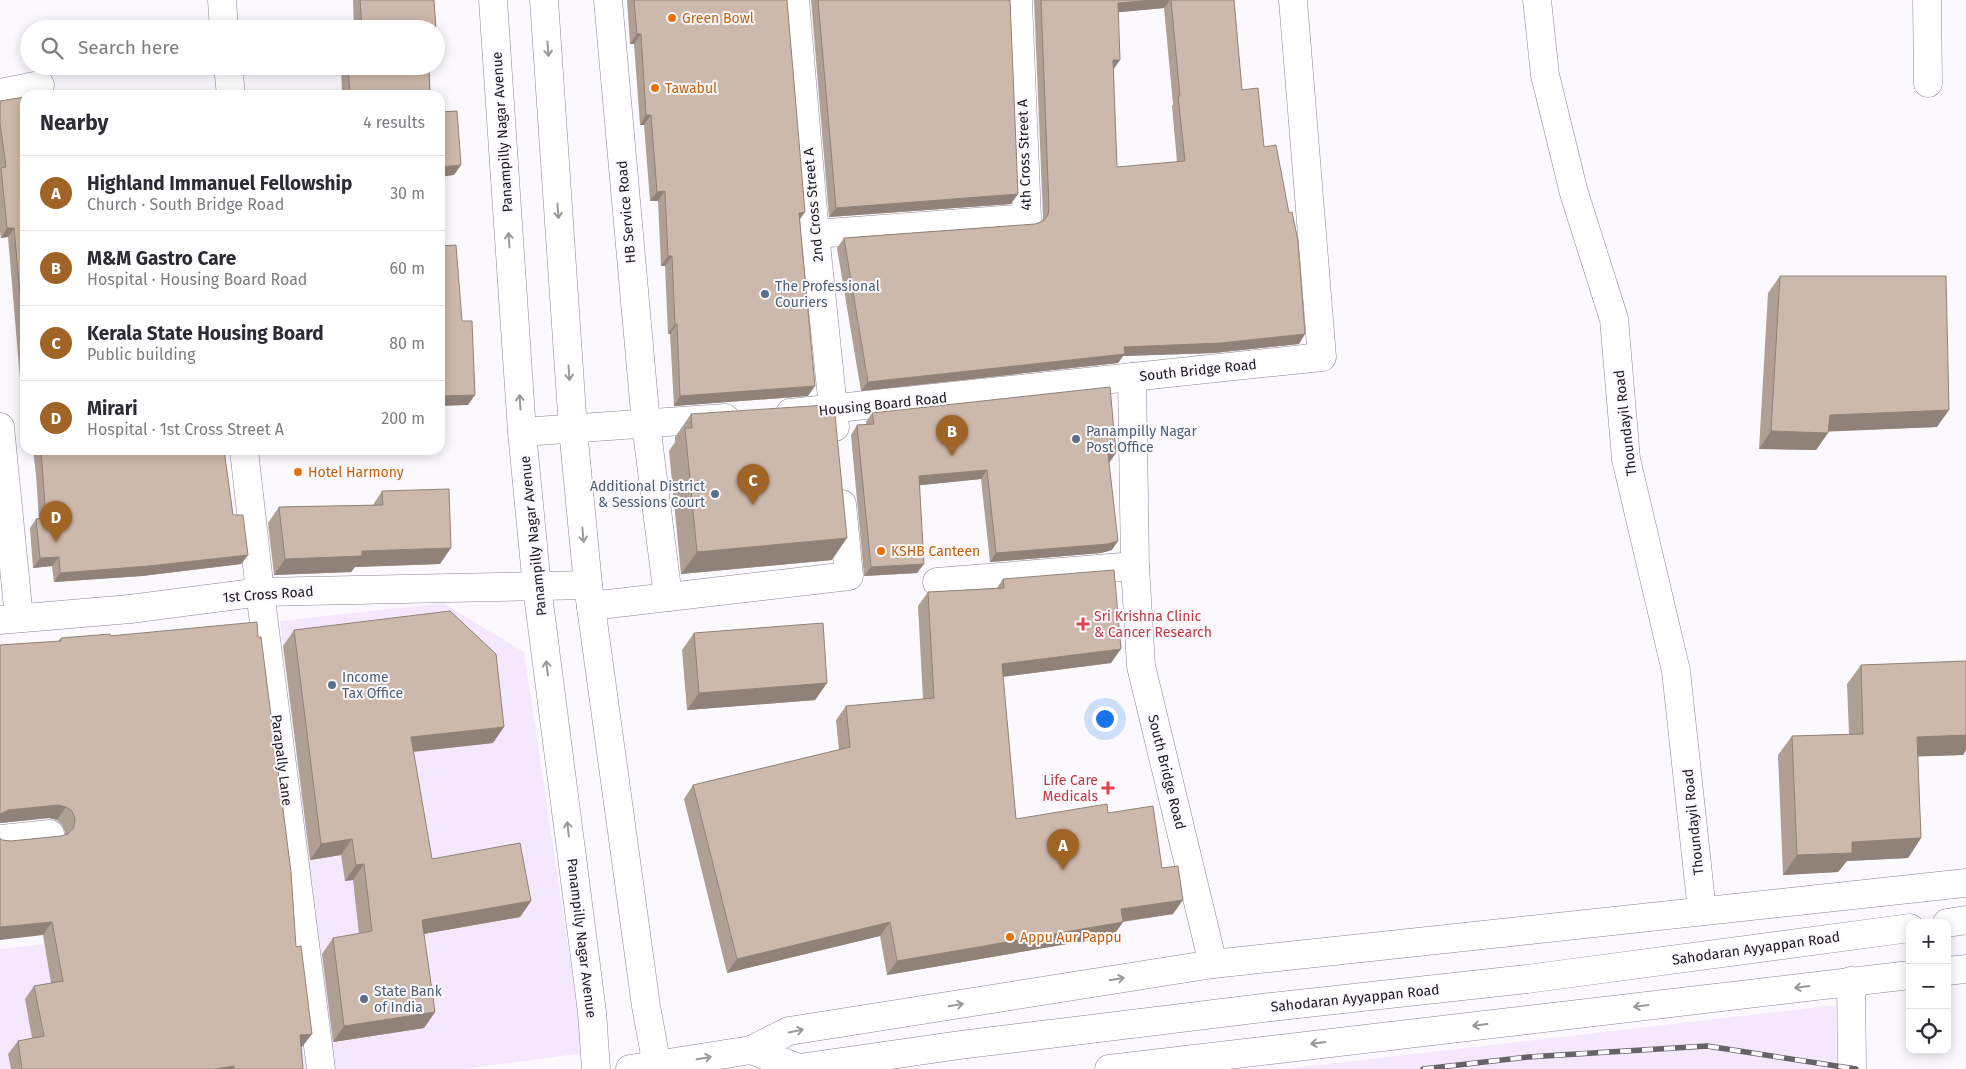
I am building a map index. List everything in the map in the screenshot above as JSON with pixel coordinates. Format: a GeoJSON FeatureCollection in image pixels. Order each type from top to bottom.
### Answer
{"type":"FeatureCollection","features":[{"type":"Feature","properties":{"kind":"street"},"geometry":{"type":"LineString","coordinates":[[222,0],[223,20]]}},
{"type":"Feature","properties":{"kind":"street","name":"Panampilly Nagar Avenue"},"geometry":{"type":"LineString","coordinates":[[493,0],[522,432],[537,587],[592,1012],[596,1069]]}},
{"type":"Feature","properties":{"kind":"street"},"geometry":{"type":"LineString","coordinates":[[544,0],[573,430],[589,596],[656,1068]]}},
{"type":"Feature","properties":{"kind":"street","name":"HB Service Road"},"geometry":{"type":"LineString","coordinates":[[608,0],[646,424],[668,598]]}},
{"type":"Feature","properties":{"kind":"street","name":"2nd Cross Street A"},"geometry":{"type":"LineString","coordinates":[[795,0],[815,234],[837,449]]}},
{"type":"Feature","properties":{"kind":"street","name":"4th Cross Street A"},"geometry":{"type":"LineString","coordinates":[[815,234],[1027,218],[1018,0]]}},
{"type":"Feature","properties":{"kind":"street","name":"South Bridge Road"},"geometry":{"type":"LineString","coordinates":[[1213,964],[1141,666],[1135,566],[1132,377],[1322,357],[1293,0]]}},
{"type":"Feature","properties":{"kind":"street","name":"Thoundayil Road"},"geometry":{"type":"LineString","coordinates":[[1537,0],[1544,75],[1574,193],[1614,319],[1626,458],[1676,671],[1702,911]]}},
{"type":"Feature","properties":{"kind":"street"},"geometry":{"type":"LineString","coordinates":[[1927,0],[1928,83]]}},
{"type":"Feature","properties":{"kind":"street"},"geometry":{"type":"LineString","coordinates":[[229,75],[230,90]]}},
{"type":"Feature","properties":{"kind":"street"},"geometry":{"type":"LineString","coordinates":[[0,92],[40,85]]}},
{"type":"Feature","properties":{"kind":"street","name":"Housing Board Road"},"geometry":{"type":"LineString","coordinates":[[522,432],[573,430],[833,410],[1132,377]]}},
{"type":"Feature","properties":{"kind":"street"},"geometry":{"type":"LineString","coordinates":[[0,427],[9,619]]}},
{"type":"Feature","properties":{"kind":"street","name":"Parapally Lane"},"geometry":{"type":"LineString","coordinates":[[245,455],[260,592],[321,1069]]}},
{"type":"Feature","properties":{"kind":"street","name":"1st Cross Road"},"geometry":{"type":"LineString","coordinates":[[9,619],[130,609],[260,592],[537,587],[589,596],[668,598],[849,576],[840,478]]}},
{"type":"Feature","properties":{"kind":"street"},"geometry":{"type":"LineString","coordinates":[[937,582],[1135,566]]}},
{"type":"Feature","properties":{"kind":"street"},"geometry":{"type":"LineString","coordinates":[[0,839],[50,834]]}},
{"type":"Feature","properties":{"kind":"street"},"geometry":{"type":"LineString","coordinates":[[630,1069],[656,1068],[752,1050],[790,1031],[1213,964],[1966,883]]}},
{"type":"Feature","properties":{"kind":"street"},"geometry":{"type":"LineString","coordinates":[[1951,922],[1966,920]]}},
{"type":"Feature","properties":{"kind":"street","name":"Sahodaran Ayyappan Road"},"geometry":{"type":"LineString","coordinates":[[752,1050],[799,1069],[960,1044],[1527,979],[1906,929]]}},
{"type":"Feature","properties":{"kind":"street"},"geometry":{"type":"LineString","coordinates":[[1951,971],[1966,969]]}},
{"type":"Feature","properties":{"kind":"street"},"geometry":{"type":"LineString","coordinates":[[1109,1069],[1906,975]]}},
{"type":"Feature","properties":{"kind":"street"},"geometry":{"type":"LineString","coordinates":[[1851,981],[1852,1069]]}},
{"type":"Feature","properties":{"kind":"shaded area"},"geometry":{"type":"Polygon","coordinates":[[[443,603],[524,652],[584,1053],[464,1069],[0,1069],[0,949],[90,939],[73,823],[302,791],[280,621],[443,603]]]}},
{"type":"Feature","properties":{"kind":"shaded area"},"geometry":{"type":"Polygon","coordinates":[[[1836,1005],[1836,1069],[1284,1069],[1836,1005]]]}},
{"type":"Feature","properties":{"kind":"building"},"geometry":{"type":"Polygon","coordinates":[[[360,0],[434,0],[435,20],[361,20],[360,0]]]}},
{"type":"Feature","properties":{"kind":"building"},"geometry":{"type":"Polygon","coordinates":[[[634,0],[787,0],[805,212],[799,213],[815,386],[680,396],[677,324],[675,324],[672,256],[668,256],[665,191],[657,192],[651,115],[646,115],[641,34],[637,34],[634,0]]]}},
{"type":"Feature","properties":{"kind":"building"},"geometry":{"type":"Polygon","coordinates":[[[818,0],[1010,0],[1018,194],[836,208],[818,0]]]}},
{"type":"Feature","properties":{"kind":"building"},"geometry":{"type":"Polygon","coordinates":[[[1041,0],[1155,0],[1118,3],[1120,60],[1113,60],[1117,167],[1185,161],[1171,0],[1234,0],[1242,90],[1258,88],[1264,147],[1276,145],[1289,213],[1292,212],[1298,241],[1305,334],[1221,343],[1124,347],[1125,354],[868,382],[844,238],[1035,224],[1043,221],[1048,215],[1041,0]]]}},
{"type":"Feature","properties":{"kind":"building"},"geometry":{"type":"Polygon","coordinates":[[[349,75],[429,75],[430,90],[350,90],[349,75]]]}},
{"type":"Feature","properties":{"kind":"building"},"geometry":{"type":"Polygon","coordinates":[[[20,98],[20,293],[14,228],[7,228],[1,168],[6,167],[0,123],[0,101],[20,98]]]}},
{"type":"Feature","properties":{"kind":"building"},"geometry":{"type":"Polygon","coordinates":[[[457,111],[461,165],[445,167],[445,112],[457,111]]]}},
{"type":"Feature","properties":{"kind":"building"},"geometry":{"type":"Polygon","coordinates":[[[456,245],[462,321],[472,321],[475,395],[445,396],[445,246],[456,245]]]}},
{"type":"Feature","properties":{"kind":"building"},"geometry":{"type":"Polygon","coordinates":[[[1780,276],[1946,276],[1949,410],[1830,415],[1828,433],[1771,431],[1780,276]]]}},
{"type":"Feature","properties":{"kind":"building"},"geometry":{"type":"Polygon","coordinates":[[[1110,387],[1116,453],[1108,454],[1118,541],[1108,544],[996,553],[987,470],[919,476],[924,564],[871,567],[857,425],[874,424],[872,413],[1110,387]]]}},
{"type":"Feature","properties":{"kind":"building"},"geometry":{"type":"Polygon","coordinates":[[[826,405],[827,416],[835,415],[847,538],[697,552],[685,428],[692,428],[691,414],[826,405]]]}},
{"type":"Feature","properties":{"kind":"building"},"geometry":{"type":"Polygon","coordinates":[[[41,455],[225,455],[233,515],[243,515],[248,555],[149,566],[60,573],[59,557],[40,558],[36,519],[46,518],[41,455]]]}},
{"type":"Feature","properties":{"kind":"building"},"geometry":{"type":"Polygon","coordinates":[[[449,489],[451,548],[362,551],[362,556],[285,559],[279,507],[383,505],[382,491],[449,489]]]}},
{"type":"Feature","properties":{"kind":"building"},"geometry":{"type":"Polygon","coordinates":[[[1114,570],[1121,649],[1002,664],[1016,819],[1107,804],[1108,813],[1153,806],[1162,868],[1178,866],[1183,900],[1121,909],[1123,922],[897,961],[890,922],[737,959],[693,785],[850,747],[846,706],[934,698],[928,592],[1004,588],[1003,579],[1114,570]]]}},
{"type":"Feature","properties":{"kind":"building"},"geometry":{"type":"Polygon","coordinates":[[[450,611],[496,654],[504,727],[411,737],[432,859],[520,843],[531,901],[422,920],[435,1012],[344,1026],[333,938],[372,931],[364,864],[356,865],[352,839],[321,844],[294,630],[450,611]]]}},
{"type":"Feature","properties":{"kind":"building"},"geometry":{"type":"Polygon","coordinates":[[[257,622],[258,637],[261,637],[291,872],[296,947],[301,946],[312,1034],[300,1035],[303,1069],[234,1069],[234,1066],[214,1069],[22,1069],[18,1041],[44,1036],[34,986],[63,981],[52,922],[0,927],[0,838],[11,841],[61,836],[68,834],[74,827],[75,819],[72,811],[58,805],[8,810],[0,814],[0,645],[61,641],[61,638],[110,634],[110,636],[257,622]]]}},
{"type":"Feature","properties":{"kind":"building"},"geometry":{"type":"Polygon","coordinates":[[[823,623],[827,683],[699,693],[694,633],[823,623]]]}},
{"type":"Feature","properties":{"kind":"building"},"geometry":{"type":"Polygon","coordinates":[[[1966,661],[1966,735],[1917,737],[1921,838],[1852,842],[1852,853],[1797,855],[1792,736],[1863,734],[1861,665],[1966,661]]]}},
{"type":"Feature","properties":{"kind":"railway"},"geometry":{"type":"LineString","coordinates":[[1423,1069],[1528,1057],[1707,1046],[1856,1069]]}},
{"type":"Feature","properties":{"kind":"place","name":"Green Bowl"},"geometry":{"type":"Point","coordinates":[672,18]}},
{"type":"Feature","properties":{"kind":"place","name":"Tawabul"},"geometry":{"type":"Point","coordinates":[655,88]}},
{"type":"Feature","properties":{"kind":"place","name":"The Professional Couriers"},"geometry":{"type":"Point","coordinates":[765,294]}},
{"type":"Feature","properties":{"kind":"place","name":"Panampilly Nagar Post Office"},"geometry":{"type":"Point","coordinates":[1076,439]}},
{"type":"Feature","properties":{"kind":"place","name":"M&M Gastro Care"},"geometry":{"type":"Point","coordinates":[952,456]}},
{"type":"Feature","properties":{"kind":"place","name":"Hotel Harmony"},"geometry":{"type":"Point","coordinates":[298,472]}},
{"type":"Feature","properties":{"kind":"place","name":"Additional District & Sessions Court"},"geometry":{"type":"Point","coordinates":[715,494]}},
{"type":"Feature","properties":{"kind":"place","name":"Kerala State Housing Board"},"geometry":{"type":"Point","coordinates":[753,505]}},
{"type":"Feature","properties":{"kind":"place","name":"Mirari"},"geometry":{"type":"Point","coordinates":[56,542]}},
{"type":"Feature","properties":{"kind":"place","name":"KSHB Canteen"},"geometry":{"type":"Point","coordinates":[881,551]}},
{"type":"Feature","properties":{"kind":"place","name":"Sri Krishna Clinic & Cancer Research"},"geometry":{"type":"Point","coordinates":[1083,624]}},
{"type":"Feature","properties":{"kind":"place","name":"Income Tax Office"},"geometry":{"type":"Point","coordinates":[332,685]}},
{"type":"Feature","properties":{"kind":"place","name":"Life Care Medicals"},"geometry":{"type":"Point","coordinates":[1108,788]}},
{"type":"Feature","properties":{"kind":"place","name":"Highland Immanuel Fellowship"},"geometry":{"type":"Point","coordinates":[1063,870]}},
{"type":"Feature","properties":{"kind":"place","name":"Appu Aur Pappu"},"geometry":{"type":"Point","coordinates":[1010,937]}},
{"type":"Feature","properties":{"kind":"place","name":"State Bank of India"},"geometry":{"type":"Point","coordinates":[364,999]}}]}
